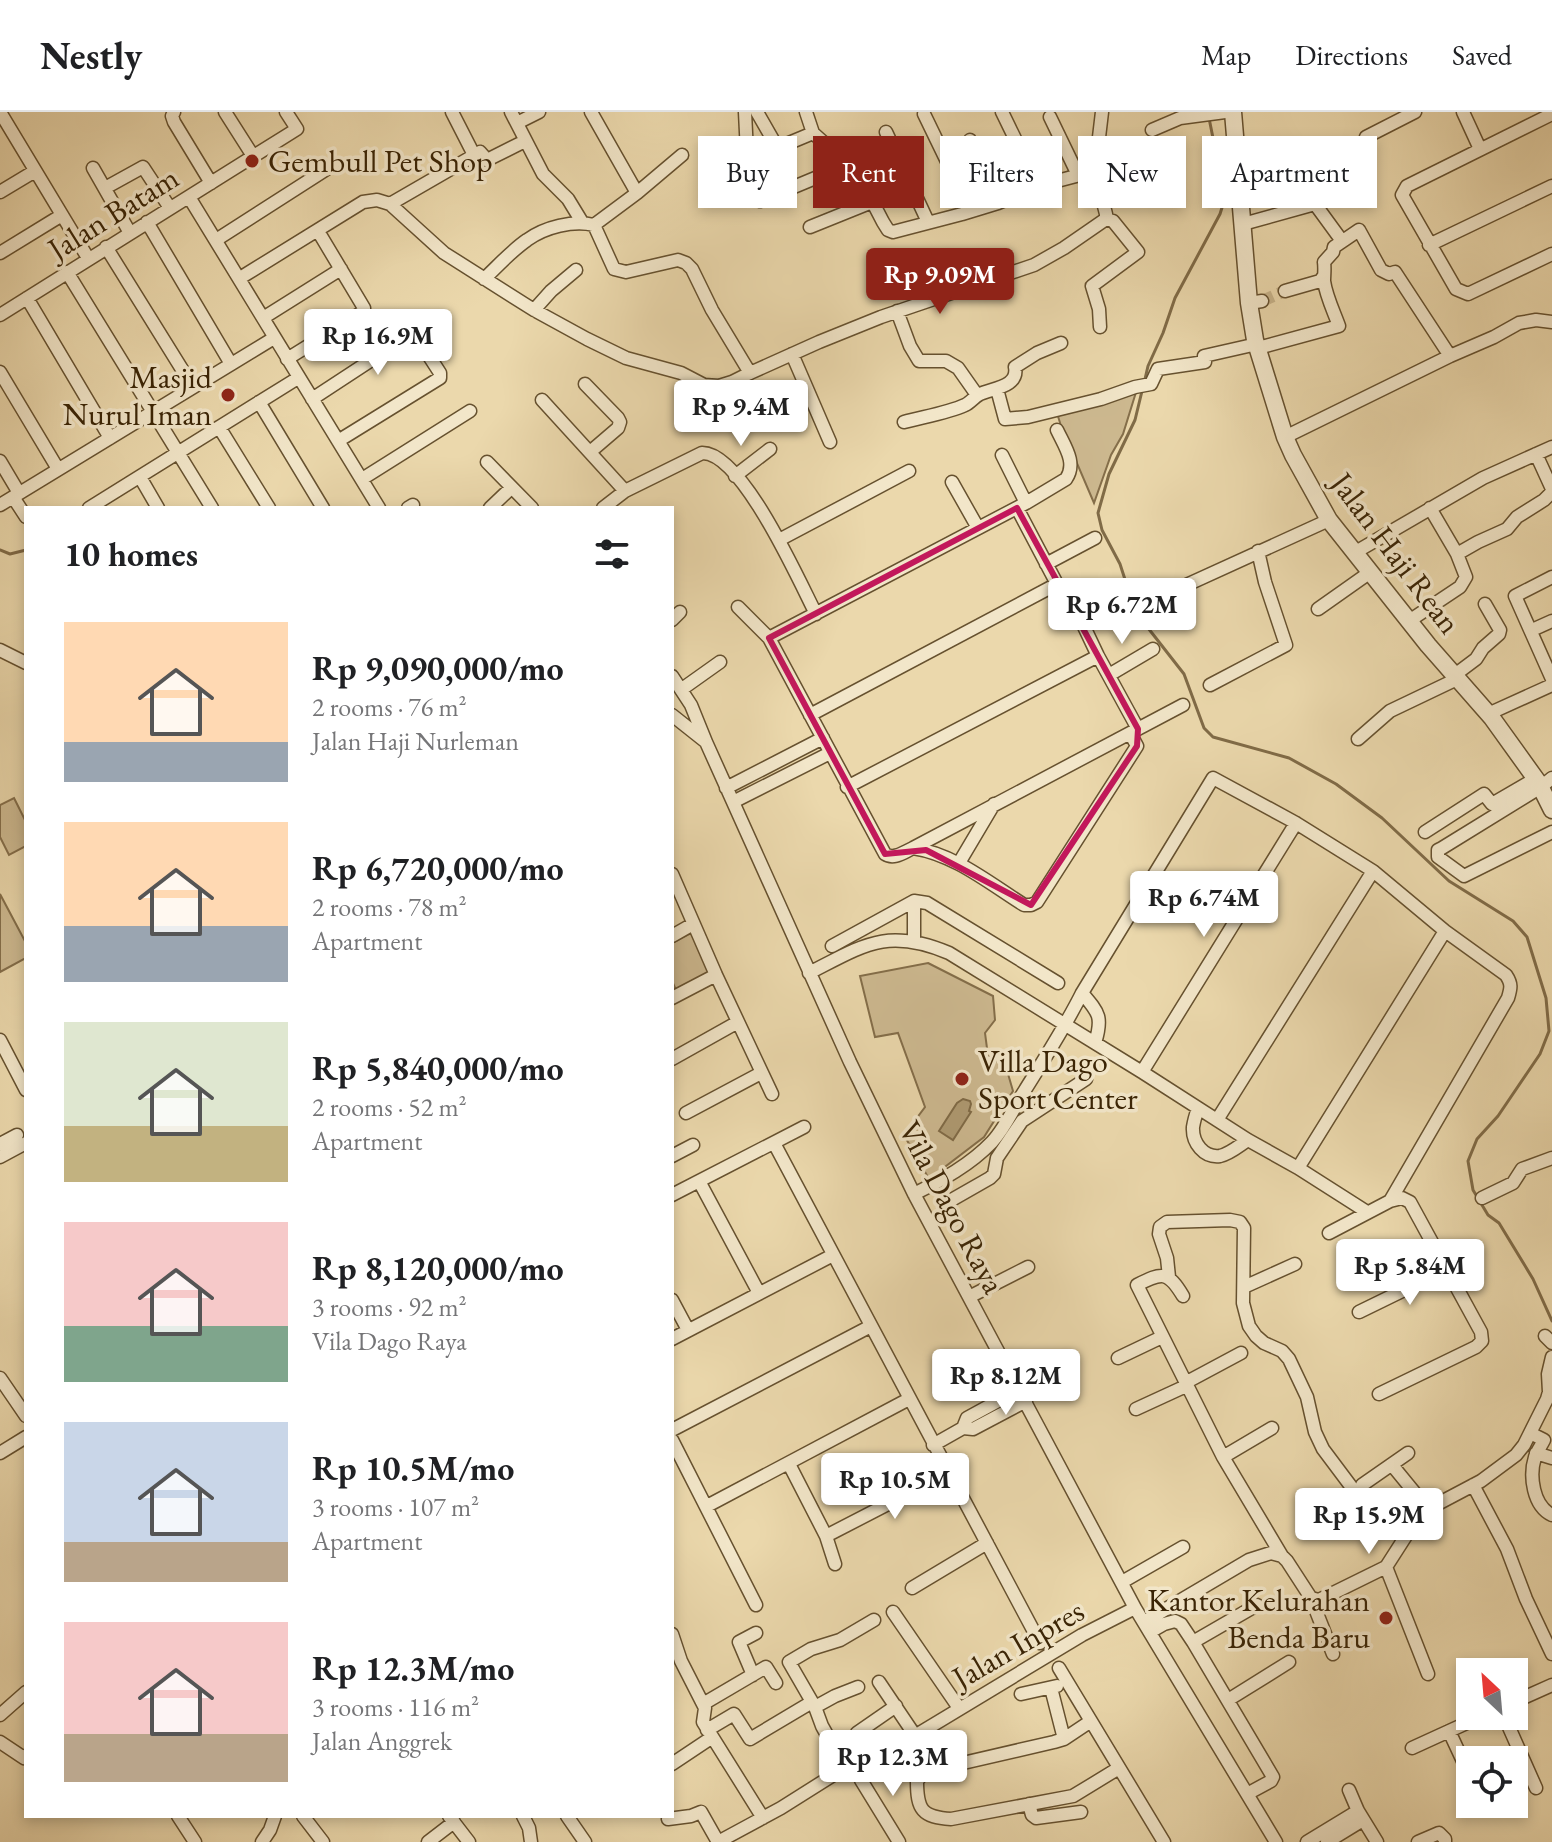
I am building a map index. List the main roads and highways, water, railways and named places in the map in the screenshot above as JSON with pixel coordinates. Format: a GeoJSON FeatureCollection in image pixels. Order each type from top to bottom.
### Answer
{"type":"FeatureCollection","features":[{"type":"Feature","properties":{"kind":"waterway"},"geometry":{"type":"LineString","coordinates":[[1145,379],[1175,298],[1220,214],[1225,198],[1209,118]]}},
{"type":"Feature","properties":{"kind":"waterway"},"geometry":{"type":"LineString","coordinates":[[1142,391],[1135,420],[1109,474],[1098,513],[1102,530],[1120,564],[1141,619],[1184,674],[1204,728],[1213,737],[1289,758],[1336,784],[1382,818],[1449,881],[1513,921],[1527,937],[1546,998],[1549,1031],[1540,1054],[1498,1116],[1477,1139],[1468,1161],[1473,1190],[1488,1215],[1499,1223],[1533,1279],[1552,1321]]}},
{"type":"Feature","properties":{"kind":"waterway"},"geometry":{"type":"LineString","coordinates":[[0,550],[10,554],[24,550]]}},
{"type":"Feature","properties":{"kind":"tunnel"},"geometry":{"type":"LineString","coordinates":[[1262,301],[1285,291]]}},
{"type":"Feature","properties":{"kind":"place","name":"Gembull Pet Shop"},"geometry":{"type":"Point","coordinates":[252,161]}},
{"type":"Feature","properties":{"kind":"place","name":"Masjid Nurul Iman"},"geometry":{"type":"Point","coordinates":[228,395]}},
{"type":"Feature","properties":{"kind":"place","name":"Villa Dago Sport Center"},"geometry":{"type":"Point","coordinates":[962,1079]}},
{"type":"Feature","properties":{"kind":"place","name":"Kantor Kelurahan Benda Baru"},"geometry":{"type":"Point","coordinates":[1386,1618]}}]}
